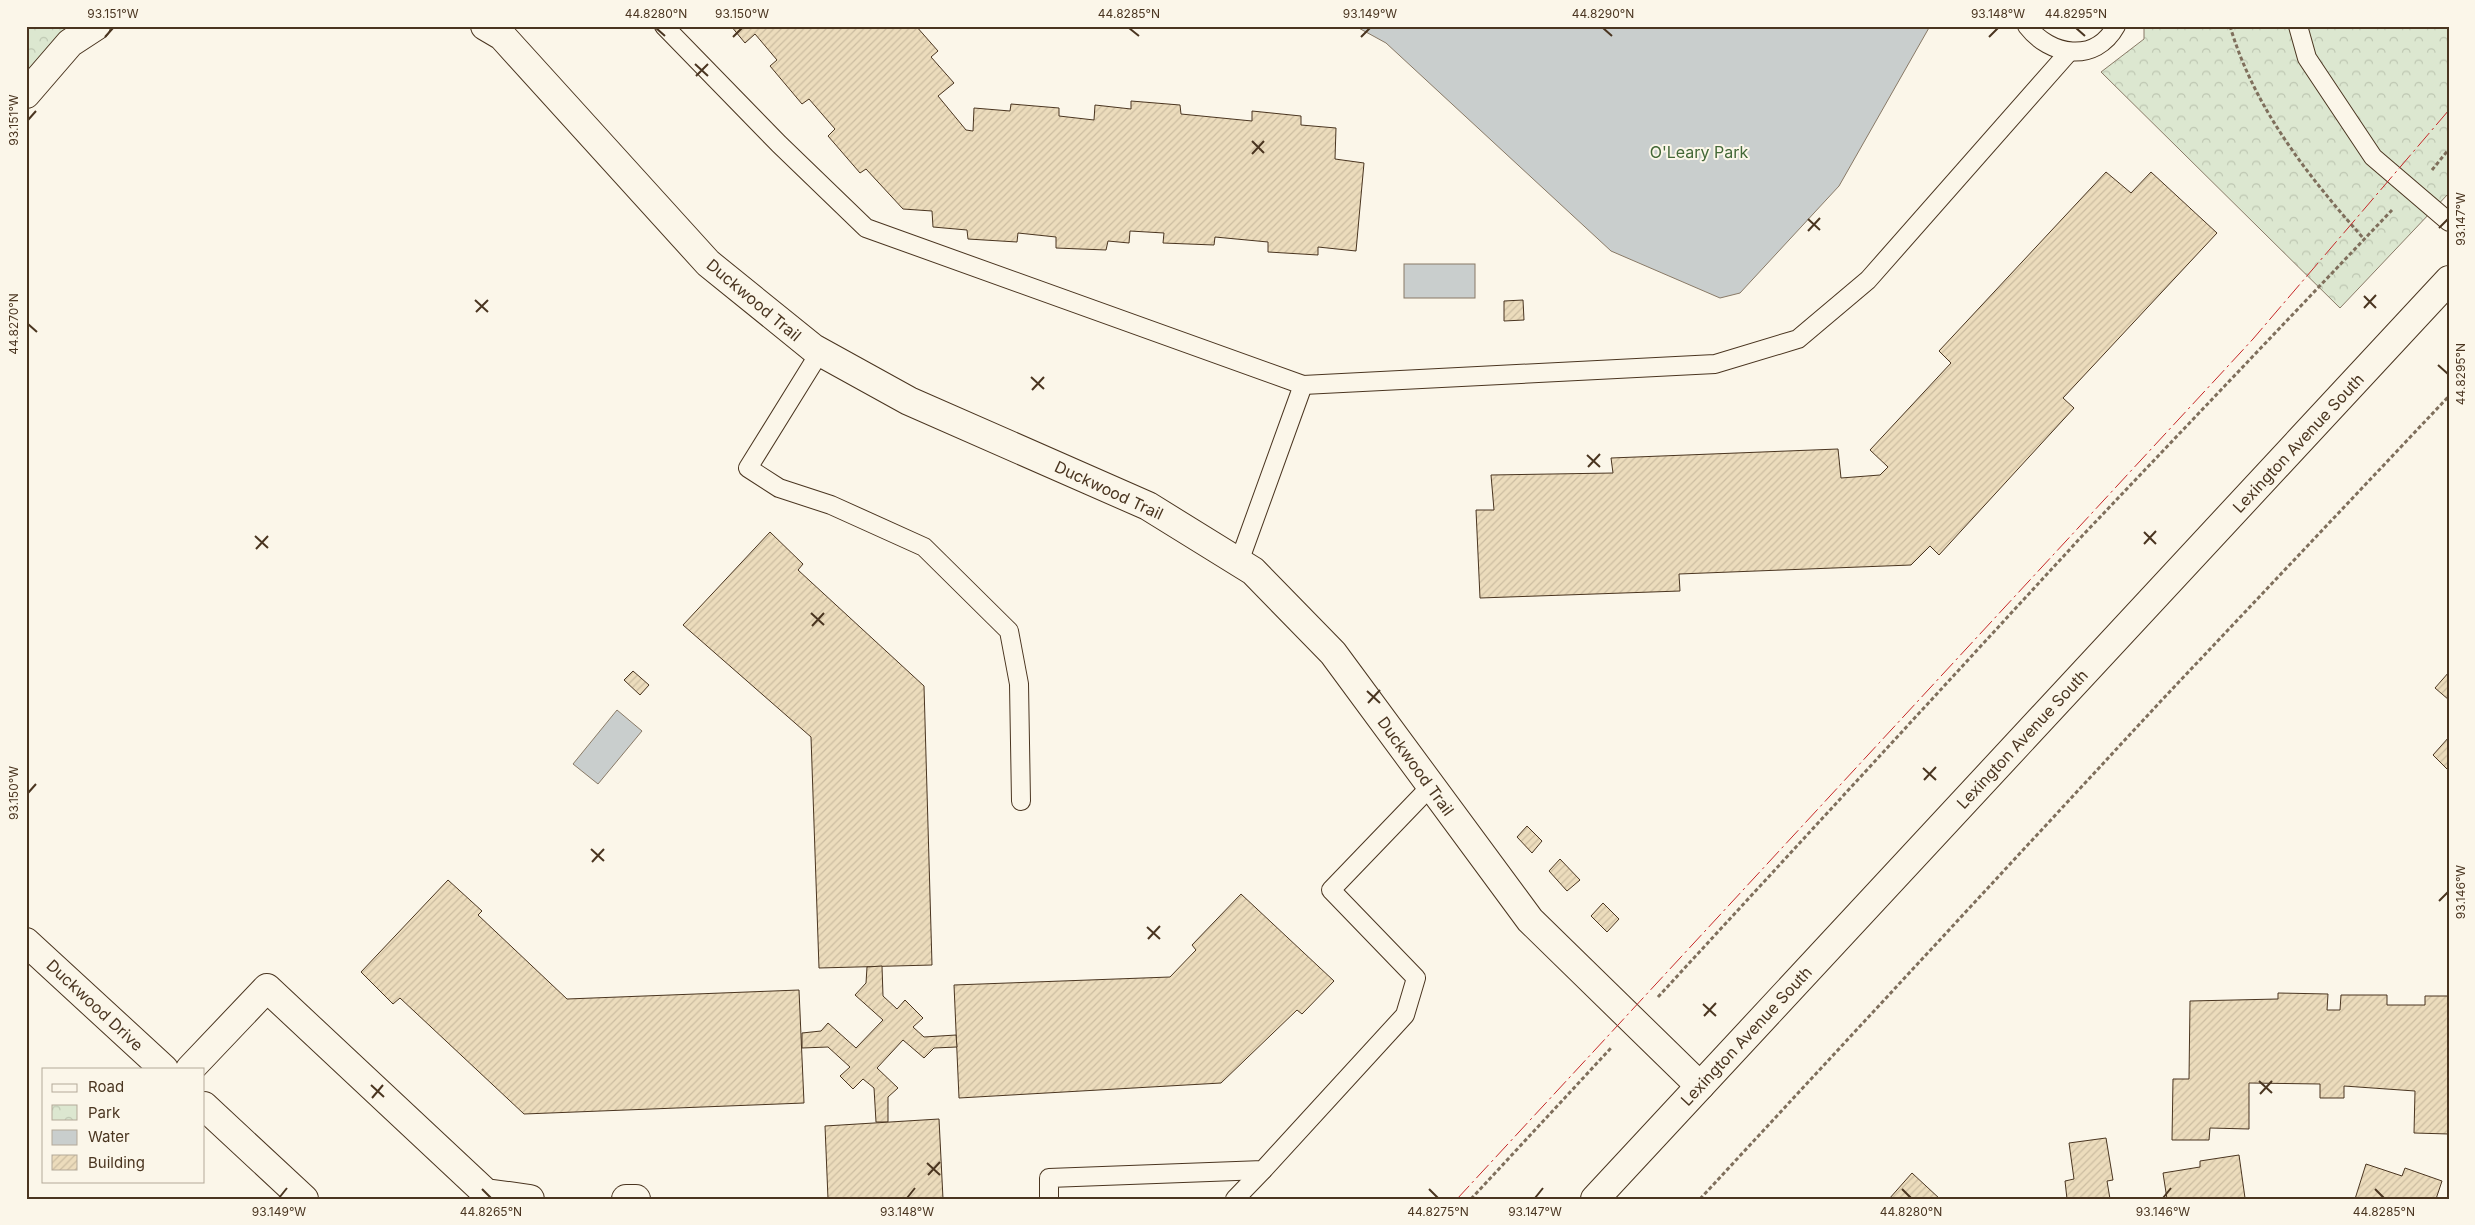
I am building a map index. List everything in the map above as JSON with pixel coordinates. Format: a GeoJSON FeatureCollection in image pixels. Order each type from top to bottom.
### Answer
{"type":"FeatureCollection","features":[{"type":"Feature","properties":{"kind":"street"},"geometry":{"type":"LineString","coordinates":[[26,94],[70,43],[96,26]]}},
{"type":"Feature","properties":{"kind":"street","name":"Duckwood Trail"},"geometry":{"type":"LineString","coordinates":[[486,26],[502,36],[708,263],[820,352],[909,401],[1148,506],[1253,571],[1333,653],[1530,920],[1700,1086]]}},
{"type":"Feature","properties":{"kind":"street","name":"Lexington Avenue South"},"geometry":{"type":"LineString","coordinates":[[1595,1199],[2449,280]]}},
{"type":"Feature","properties":{"kind":"street","name":"Duckwood Drive"},"geometry":{"type":"LineString","coordinates":[[26,942],[163,1068]]}},
{"type":"Feature","properties":{"kind":"street"},"geometry":{"type":"LineString","coordinates":[[191,1068],[267,988],[486,1193],[530,1199]]}},
{"type":"Feature","properties":{"kind":"street"},"geometry":{"type":"LineString","coordinates":[[205,1107],[304,1199]]}},
{"type":"Feature","properties":{"kind":"street"},"geometry":{"type":"LineString","coordinates":[[626,1199],[636,1199]]}},
{"type":"Feature","properties":{"kind":"lane"},"geometry":{"type":"LineString","coordinates":[[664,26],[779,144],[866,228],[1303,385],[1716,364],[1798,338],[1868,280],[2069,52]]}},
{"type":"Feature","properties":{"kind":"lane"},"geometry":{"type":"LineString","coordinates":[[2027,26],[2036,38],[2052,48],[2069,52],[2086,50],[2101,43],[2116,26]]}},
{"type":"Feature","properties":{"kind":"lane"},"geometry":{"type":"LineString","coordinates":[[2298,26],[2307,58],[2374,157],[2449,222]]}},
{"type":"Feature","properties":{"kind":"lane"},"geometry":{"type":"LineString","coordinates":[[820,352],[748,468],[779,488],[831,505],[924,547],[1009,631],[1019,684],[1021,801]]}},
{"type":"Feature","properties":{"kind":"lane"},"geometry":{"type":"LineString","coordinates":[[1239,562],[1303,385]]}},
{"type":"Feature","properties":{"kind":"lane"},"geometry":{"type":"LineString","coordinates":[[1235,1199],[1405,1014],[1416,978],[1331,890],[1431,786]]}},
{"type":"Feature","properties":{"kind":"lane"},"geometry":{"type":"LineString","coordinates":[[1048,1199],[1049,1178],[1263,1170]]}},
{"type":"Feature","properties":{"kind":"path"},"geometry":{"type":"LineString","coordinates":[[2230,26],[2236,49],[2278,131],[2322,191],[2364,239]]}},
{"type":"Feature","properties":{"kind":"path"},"geometry":{"type":"LineString","coordinates":[[1471,1199],[2090,528],[2449,149]]}},
{"type":"Feature","properties":{"kind":"path"},"geometry":{"type":"LineString","coordinates":[[1700,1199],[2167,695],[2449,396]]}},
{"type":"Feature","properties":{"kind":"green space"},"geometry":{"type":"Polygon","coordinates":[[[26,26],[96,26],[26,94],[26,26]]]}},
{"type":"Feature","properties":{"kind":"green space"},"geometry":{"type":"Polygon","coordinates":[[[2144,26],[2449,26],[2449,193],[2340,308],[2101,72],[2144,39],[2144,26]]]}},
{"type":"Feature","properties":{"kind":"water","name":"O'Leary Park"},"geometry":{"type":"Polygon","coordinates":[[[1355,26],[1930,26],[1839,186],[1740,293],[1720,298],[1611,251],[1386,43],[1355,26]]]}},
{"type":"Feature","properties":{"kind":"water"},"geometry":{"type":"Polygon","coordinates":[[[1404,264],[1475,264],[1475,298],[1404,298],[1404,264]]]}},
{"type":"Feature","properties":{"kind":"water"},"geometry":{"type":"Polygon","coordinates":[[[617,710],[642,731],[598,784],[573,764],[617,710]]]}},
{"type":"Feature","properties":{"kind":"building"},"geometry":{"type":"Polygon","coordinates":[[[731,26],[916,26],[938,51],[931,57],[954,83],[938,96],[966,130],[973,131],[974,108],[1010,111],[1011,104],[1059,108],[1059,116],[1094,120],[1095,105],[1131,109],[1131,101],[1180,105],[1181,114],[1252,121],[1252,111],[1301,116],[1301,125],[1336,128],[1335,159],[1364,163],[1356,251],[1318,247],[1318,255],[1268,252],[1268,242],[1215,237],[1214,245],[1163,243],[1164,233],[1130,231],[1129,243],[1108,241],[1106,250],[1056,248],[1056,237],[1018,233],[1017,242],[968,239],[967,230],[933,227],[932,211],[903,209],[866,169],[860,173],[828,136],[835,129],[809,99],[802,104],[770,66],[777,60],[755,34],[745,43],[731,26]]]}},
{"type":"Feature","properties":{"kind":"building"},"geometry":{"type":"Polygon","coordinates":[[[2106,172],[2131,193],[2151,172],[2217,233],[2063,398],[2074,408],[1939,555],[1930,546],[1911,565],[1679,574],[1680,591],[1480,598],[1476,510],[1494,510],[1491,475],[1613,473],[1611,458],[1838,449],[1841,478],[1880,475],[1888,467],[1870,450],[1951,363],[1939,351],[2106,172]]]}},
{"type":"Feature","properties":{"kind":"building"},"geometry":{"type":"Polygon","coordinates":[[[1523,300],[1524,320],[1504,321],[1504,301],[1523,300]]]}},
{"type":"Feature","properties":{"kind":"building"},"geometry":{"type":"Polygon","coordinates":[[[770,532],[803,564],[798,570],[924,686],[932,965],[819,968],[811,737],[683,625],[770,532]]]}},
{"type":"Feature","properties":{"kind":"building"},"geometry":{"type":"Polygon","coordinates":[[[633,671],[649,685],[640,695],[624,680],[633,671]]]}},
{"type":"Feature","properties":{"kind":"building"},"geometry":{"type":"Polygon","coordinates":[[[2449,672],[2449,700],[2435,688],[2449,672]]]}},
{"type":"Feature","properties":{"kind":"building"},"geometry":{"type":"Polygon","coordinates":[[[2449,737],[2449,771],[2433,755],[2449,737]]]}},
{"type":"Feature","properties":{"kind":"building"},"geometry":{"type":"Polygon","coordinates":[[[1527,826],[1542,841],[1532,853],[1517,837],[1527,826]]]}},
{"type":"Feature","properties":{"kind":"building"},"geometry":{"type":"Polygon","coordinates":[[[1560,859],[1580,880],[1567,891],[1549,871],[1560,859]]]}},
{"type":"Feature","properties":{"kind":"building"},"geometry":{"type":"Polygon","coordinates":[[[448,880],[482,911],[478,915],[567,999],[799,990],[804,1103],[524,1114],[400,998],[393,1004],[361,972],[448,880]]]}},
{"type":"Feature","properties":{"kind":"building"},"geometry":{"type":"Polygon","coordinates":[[[1241,894],[1334,981],[1302,1014],[1297,1010],[1221,1083],[959,1098],[954,985],[1170,977],[1196,950],[1192,945],[1241,894]]]}},
{"type":"Feature","properties":{"kind":"building"},"geometry":{"type":"Polygon","coordinates":[[[1603,903],[1619,919],[1607,932],[1591,916],[1603,903]]]}},
{"type":"Feature","properties":{"kind":"building"},"geometry":{"type":"Polygon","coordinates":[[[882,966],[883,996],[897,1009],[905,1000],[923,1018],[913,1027],[924,1037],[956,1035],[957,1047],[934,1048],[924,1058],[903,1040],[877,1068],[898,1088],[888,1097],[888,1122],[876,1122],[874,1088],[863,1079],[853,1089],[840,1076],[850,1067],[828,1047],[802,1048],[802,1033],[821,1031],[828,1023],[856,1048],[883,1020],[855,995],[866,983],[867,967],[882,966]]]}},
{"type":"Feature","properties":{"kind":"building"},"geometry":{"type":"Polygon","coordinates":[[[2278,993],[2328,994],[2327,1010],[2340,1010],[2341,995],[2387,995],[2387,1005],[2425,1005],[2425,996],[2449,996],[2449,1134],[2414,1133],[2415,1091],[2344,1086],[2344,1098],[2320,1098],[2320,1084],[2249,1083],[2249,1129],[2210,1128],[2209,1140],[2172,1140],[2173,1079],[2189,1079],[2190,1001],[2278,999],[2278,993]]]}},
{"type":"Feature","properties":{"kind":"building"},"geometry":{"type":"Polygon","coordinates":[[[939,1119],[943,1199],[828,1199],[825,1126],[939,1119]]]}},
{"type":"Feature","properties":{"kind":"building"},"geometry":{"type":"Polygon","coordinates":[[[2106,1138],[2113,1180],[2107,1181],[2110,1199],[2067,1199],[2065,1181],[2074,1179],[2069,1143],[2106,1138]]]}},
{"type":"Feature","properties":{"kind":"building"},"geometry":{"type":"Polygon","coordinates":[[[2239,1155],[2245,1198],[2167,1199],[2163,1173],[2200,1167],[2200,1161],[2239,1155]]]}},
{"type":"Feature","properties":{"kind":"building"},"geometry":{"type":"Polygon","coordinates":[[[2366,1164],[2402,1176],[2405,1168],[2442,1181],[2436,1199],[2355,1199],[2366,1164]]]}},
{"type":"Feature","properties":{"kind":"building"},"geometry":{"type":"Polygon","coordinates":[[[1912,1173],[1940,1199],[1889,1199],[1912,1173]]]}},
{"type":"Feature","properties":{"kind":"power"},"geometry":{"type":"LineString","coordinates":[[1457,1199],[2253,339],[2449,110]]}}]}
